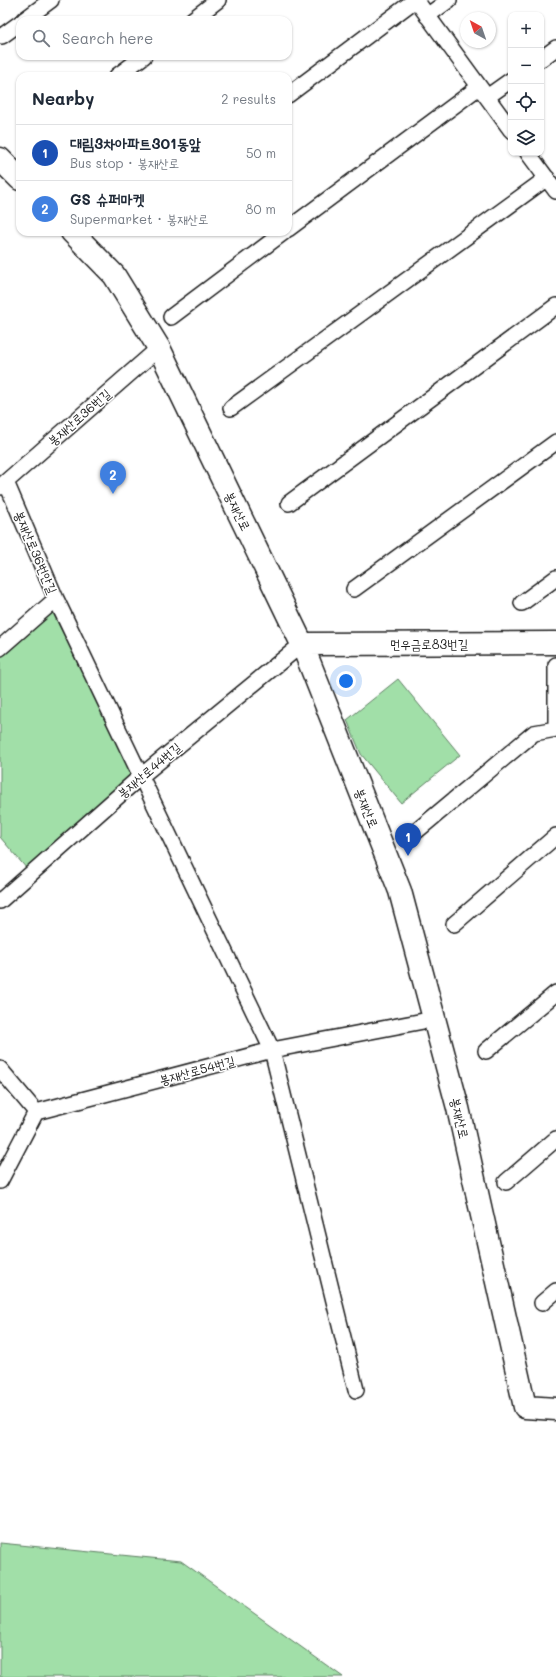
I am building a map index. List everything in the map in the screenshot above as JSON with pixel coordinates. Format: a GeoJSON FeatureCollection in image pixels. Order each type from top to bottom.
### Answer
{"type":"FeatureCollection","features":[{"type":"Feature","properties":{"kind":"street"},"geometry":{"type":"LineString","coordinates":[[0,159],[16,175]]}},
{"type":"Feature","properties":{"kind":"street","name":"봉재산로"},"geometry":{"type":"LineString","coordinates":[[76,236],[114,275],[159,348],[302,644],[400,891],[458,1108],[525,1407],[556,1409]]}},
{"type":"Feature","properties":{"kind":"street","name":"먼우금로83번길"},"geometry":{"type":"LineString","coordinates":[[302,644],[556,643]]}},
{"type":"Feature","properties":{"kind":"lane"},"geometry":{"type":"LineString","coordinates":[[29,16],[51,0]]}},
{"type":"Feature","properties":{"kind":"lane"},"geometry":{"type":"LineString","coordinates":[[197,16],[218,0]]}},
{"type":"Feature","properties":{"kind":"lane"},"geometry":{"type":"LineString","coordinates":[[292,92],[416,0],[508,126]]}},
{"type":"Feature","properties":{"kind":"lane"},"geometry":{"type":"LineString","coordinates":[[428,16],[449,0]]}},
{"type":"Feature","properties":{"kind":"lane"},"geometry":{"type":"LineString","coordinates":[[2,36],[16,26]]}},
{"type":"Feature","properties":{"kind":"lane"},"geometry":{"type":"LineString","coordinates":[[544,57],[556,48]]}},
{"type":"Feature","properties":{"kind":"lane"},"geometry":{"type":"LineString","coordinates":[[122,72],[139,60]]}},
{"type":"Feature","properties":{"kind":"lane"},"geometry":{"type":"LineString","coordinates":[[292,226],[483,92],[508,81]]}},
{"type":"Feature","properties":{"kind":"lane"},"geometry":{"type":"LineString","coordinates":[[530,156],[556,191]]}},
{"type":"Feature","properties":{"kind":"lane"},"geometry":{"type":"LineString","coordinates":[[231,408],[547,178]]}},
{"type":"Feature","properties":{"kind":"lane"},"geometry":{"type":"LineString","coordinates":[[171,317],[279,236]]}},
{"type":"Feature","properties":{"kind":"lane"},"geometry":{"type":"LineString","coordinates":[[289,503],[556,306]]}},
{"type":"Feature","properties":{"kind":"lane","name":"봉재산로36번길"},"geometry":{"type":"LineString","coordinates":[[3,485],[159,348]]}},
{"type":"Feature","properties":{"kind":"lane"},"geometry":{"type":"LineString","coordinates":[[354,589],[556,442]]}},
{"type":"Feature","properties":{"kind":"lane","name":"봉재산로36번안길"},"geometry":{"type":"LineString","coordinates":[[0,648],[56,599],[3,485]]}},
{"type":"Feature","properties":{"kind":"lane"},"geometry":{"type":"LineString","coordinates":[[522,603],[556,578]]}},
{"type":"Feature","properties":{"kind":"lane"},"geometry":{"type":"LineString","coordinates":[[56,599],[272,1050],[356,1390]]}},
{"type":"Feature","properties":{"kind":"lane","name":"봉재산로44번길"},"geometry":{"type":"LineString","coordinates":[[0,901],[140,777],[302,644]]}},
{"type":"Feature","properties":{"kind":"lane"},"geometry":{"type":"LineString","coordinates":[[413,834],[534,733],[556,729],[556,665]]}},
{"type":"Feature","properties":{"kind":"lane"},"geometry":{"type":"LineString","coordinates":[[454,924],[556,836]]}},
{"type":"Feature","properties":{"kind":"lane"},"geometry":{"type":"LineString","coordinates":[[486,1051],[556,993]]}},
{"type":"Feature","properties":{"kind":"lane","name":"봉재산로54번길"},"geometry":{"type":"LineString","coordinates":[[36,1112],[272,1050],[434,1019]]}},
{"type":"Feature","properties":{"kind":"lane"},"geometry":{"type":"LineString","coordinates":[[0,1069],[36,1112],[0,1180]]}},
{"type":"Feature","properties":{"kind":"lane"},"geometry":{"type":"LineString","coordinates":[[506,1182],[556,1139]]}},
{"type":"Feature","properties":{"kind":"lane"},"geometry":{"type":"LineString","coordinates":[[542,1303],[556,1291]]}},
{"type":"Feature","properties":{"kind":"green space"},"geometry":{"type":"Polygon","coordinates":[[[53,613],[134,774],[27,869],[0,837],[0,653],[14,640],[53,613]]]}},
{"type":"Feature","properties":{"kind":"green space"},"geometry":{"type":"Polygon","coordinates":[[[398,679],[460,755],[401,803],[361,754],[347,720],[398,679]]]}},
{"type":"Feature","properties":{"kind":"green space"},"geometry":{"type":"Polygon","coordinates":[[[0,1543],[181,1561],[343,1677],[0,1677],[0,1543]]]}},
{"type":"Feature","properties":{"kind":"place","name":"GS 슈퍼마켓"},"geometry":{"type":"Point","coordinates":[113,494]}},
{"type":"Feature","properties":{"kind":"place","name":"대림3차아파트301동앞"},"geometry":{"type":"Point","coordinates":[408,856]}}]}
